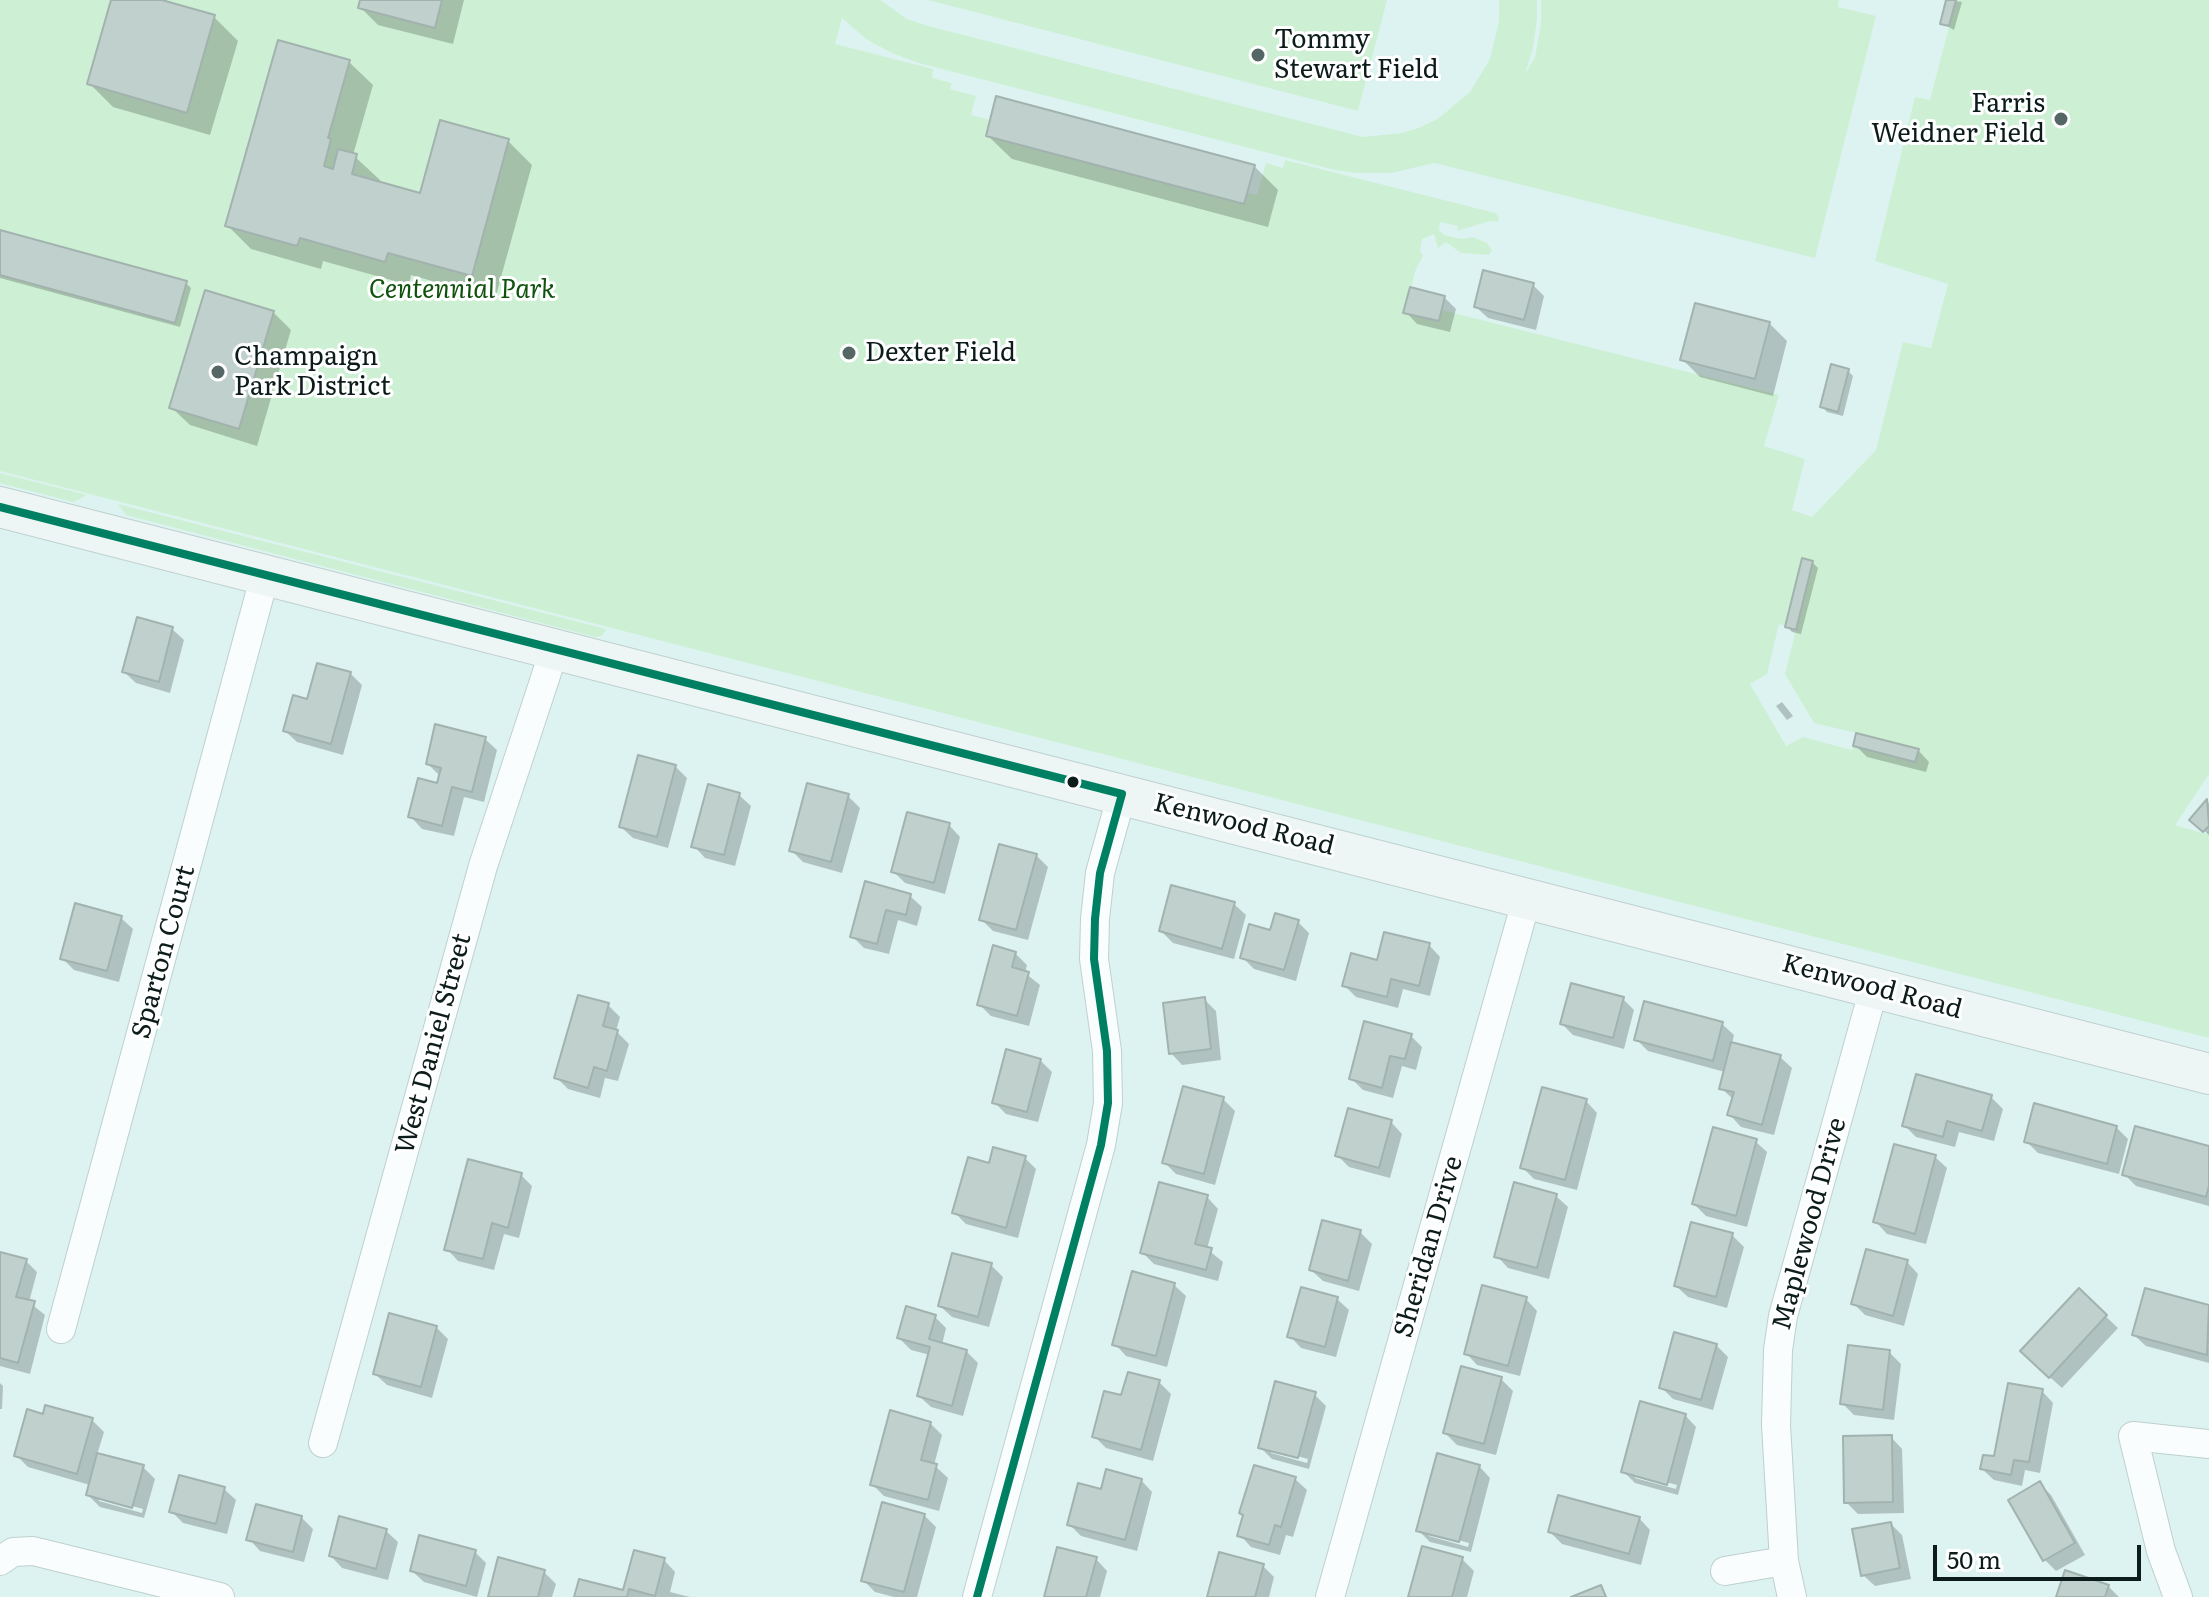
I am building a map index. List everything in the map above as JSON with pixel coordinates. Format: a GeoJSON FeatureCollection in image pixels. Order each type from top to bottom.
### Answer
{"type":"FeatureCollection","features":[{"type":"Feature","properties":{"kind":"street","name":"Kenwood Road"},"geometry":{"type":"LineString","coordinates":[[0,507],[2209,1074]]}},
{"type":"Feature","properties":{"kind":"street","name":"Sparton Court"},"geometry":{"type":"LineString","coordinates":[[61,1329],[265,575]]}},
{"type":"Feature","properties":{"kind":"street","name":"West Daniel Street"},"geometry":{"type":"LineString","coordinates":[[323,1443],[483,866],[555,648]]}},
{"type":"Feature","properties":{"kind":"street"},"geometry":{"type":"LineString","coordinates":[[977,1597],[1101,1145],[1108,1103],[1107,1064],[1094,959],[1095,919],[1100,873],[1122,794]]}},
{"type":"Feature","properties":{"kind":"street","name":"Sheridan Drive"},"geometry":{"type":"LineString","coordinates":[[1330,1597],[1527,898]]}},
{"type":"Feature","properties":{"kind":"street","name":"Maplewood Drive"},"geometry":{"type":"LineString","coordinates":[[1792,1597],[1784,1561],[1776,1425],[1778,1350],[1783,1316],[1874,988]]}},
{"type":"Feature","properties":{"kind":"street"},"geometry":{"type":"LineString","coordinates":[[2178,1597],[2161,1551],[2133,1436],[2209,1444]]}},
{"type":"Feature","properties":{"kind":"street"},"geometry":{"type":"LineString","coordinates":[[2,1559],[13,1552],[33,1551],[220,1597]]}},
{"type":"Feature","properties":{"kind":"street"},"geometry":{"type":"LineString","coordinates":[[1725,1571],[1784,1561]]}},
{"type":"Feature","properties":{"kind":"green space","name":"Centennial Park"},"geometry":{"type":"Polygon","coordinates":[[[0,0],[880,0],[907,19],[928,26],[1363,137],[1402,133],[1421,127],[1439,118],[1470,92],[1490,59],[1499,21],[1499,0],[1537,0],[1533,48],[1525,74],[1535,57],[1541,23],[1541,0],[1839,0],[1838,7],[1876,16],[1815,258],[1434,163],[1392,173],[1335,170],[919,63],[866,39],[842,18],[835,44],[933,69],[932,78],[952,83],[950,89],[976,96],[971,115],[990,120],[987,136],[1244,204],[1247,193],[1257,195],[1266,163],[1283,168],[1285,160],[1495,213],[1499,217],[1498,222],[1490,221],[1457,231],[1458,226],[1440,222],[1439,230],[1444,235],[1461,239],[1473,237],[1487,243],[1492,250],[1489,255],[1461,253],[1446,242],[1438,248],[1434,234],[1422,239],[1420,251],[1423,256],[1416,269],[1404,313],[1438,321],[1442,310],[1779,395],[1764,446],[1805,459],[1792,510],[1812,517],[1876,450],[1903,342],[1931,348],[1948,284],[1875,261],[1915,97],[1930,100],[1949,27],[1940,24],[1946,0],[2209,0],[2209,774],[2175,825],[2206,834],[2209,830],[2209,1038],[0,471],[0,0]],[[1779,624],[1767,674],[1750,684],[1786,746],[1803,737],[1852,750],[1856,733],[1814,723],[1785,674],[1796,630],[1779,624]]]}},
{"type":"Feature","properties":{"kind":"green space","name":"Tommy Stewart Field"},"geometry":{"type":"Polygon","coordinates":[[[928,0],[1387,0],[1358,111],[928,0]]]}},
{"type":"Feature","properties":{"kind":"green space"},"geometry":{"type":"Polygon","coordinates":[[[0,473],[87,495],[73,502],[0,483],[0,473]]]}},
{"type":"Feature","properties":{"kind":"green space"},"geometry":{"type":"Polygon","coordinates":[[[118,504],[606,629],[602,636],[595,637],[126,515],[118,504]]]}},
{"type":"Feature","properties":{"kind":"building"},"geometry":{"type":"Polygon","coordinates":[[[111,0],[162,0],[215,15],[187,113],[87,84],[111,0]]]}},
{"type":"Feature","properties":{"kind":"building"},"geometry":{"type":"Polygon","coordinates":[[[360,0],[442,0],[435,28],[358,8],[360,0]]]}},
{"type":"Feature","properties":{"kind":"building"},"geometry":{"type":"Polygon","coordinates":[[[1946,0],[1956,0],[1949,26],[1940,24],[1946,0]]]}},
{"type":"Feature","properties":{"kind":"building"},"geometry":{"type":"Polygon","coordinates":[[[278,40],[350,60],[328,138],[331,139],[324,166],[333,169],[338,149],[357,154],[352,174],[420,193],[440,120],[509,139],[472,276],[388,253],[385,262],[300,238],[297,246],[225,226],[278,40]]]}},
{"type":"Feature","properties":{"kind":"building"},"geometry":{"type":"Polygon","coordinates":[[[996,96],[1255,165],[1244,204],[986,136],[996,96]]]}},
{"type":"Feature","properties":{"kind":"building"},"geometry":{"type":"Polygon","coordinates":[[[0,230],[187,281],[175,323],[0,275],[0,230]]]}},
{"type":"Feature","properties":{"kind":"building"},"geometry":{"type":"Polygon","coordinates":[[[1483,270],[1534,283],[1524,320],[1474,307],[1483,270]]]}},
{"type":"Feature","properties":{"kind":"building"},"geometry":{"type":"Polygon","coordinates":[[[1410,287],[1445,296],[1439,321],[1403,313],[1410,287]]]}},
{"type":"Feature","properties":{"kind":"building","name":"Champaign Park District"},"geometry":{"type":"Polygon","coordinates":[[[205,290],[274,311],[239,429],[169,408],[205,290]]]}},
{"type":"Feature","properties":{"kind":"building"},"geometry":{"type":"Polygon","coordinates":[[[1695,303],[1770,322],[1755,379],[1680,360],[1695,303]]]}},
{"type":"Feature","properties":{"kind":"building"},"geometry":{"type":"Polygon","coordinates":[[[1831,364],[1849,369],[1838,412],[1820,407],[1831,364]]]}},
{"type":"Feature","properties":{"kind":"building"},"geometry":{"type":"Polygon","coordinates":[[[1802,558],[1813,561],[1796,630],[1785,627],[1802,558]]]}},
{"type":"Feature","properties":{"kind":"building"},"geometry":{"type":"Polygon","coordinates":[[[137,617],[173,627],[159,682],[122,672],[137,617]]]}},
{"type":"Feature","properties":{"kind":"building"},"geometry":{"type":"Polygon","coordinates":[[[317,663],[351,672],[331,744],[283,731],[293,695],[307,699],[317,663]]]}},
{"type":"Feature","properties":{"kind":"building"},"geometry":{"type":"Polygon","coordinates":[[[435,724],[486,737],[472,792],[452,787],[442,826],[408,817],[418,778],[437,783],[441,768],[426,764],[435,724]]]}},
{"type":"Feature","properties":{"kind":"building"},"geometry":{"type":"Polygon","coordinates":[[[1856,733],[1919,749],[1915,762],[1853,746],[1856,733]]]}},
{"type":"Feature","properties":{"kind":"building"},"geometry":{"type":"Polygon","coordinates":[[[638,755],[676,765],[657,837],[619,827],[638,755]]]}},
{"type":"Feature","properties":{"kind":"building"},"geometry":{"type":"Polygon","coordinates":[[[807,783],[849,794],[831,862],[789,851],[807,783]]]}},
{"type":"Feature","properties":{"kind":"building"},"geometry":{"type":"Polygon","coordinates":[[[708,784],[740,793],[724,855],[691,847],[708,784]]]}},
{"type":"Feature","properties":{"kind":"building"},"geometry":{"type":"Polygon","coordinates":[[[2207,799],[2209,826],[2203,832],[2189,820],[2207,799]]]}},
{"type":"Feature","properties":{"kind":"building"},"geometry":{"type":"Polygon","coordinates":[[[907,812],[950,823],[934,883],[891,872],[907,812]]]}},
{"type":"Feature","properties":{"kind":"building"},"geometry":{"type":"Polygon","coordinates":[[[999,844],[1037,854],[1016,930],[979,920],[999,844]]]}},
{"type":"Feature","properties":{"kind":"building"},"geometry":{"type":"Polygon","coordinates":[[[865,881],[911,894],[906,915],[886,910],[877,944],[850,937],[865,881]]]}},
{"type":"Feature","properties":{"kind":"building"},"geometry":{"type":"Polygon","coordinates":[[[1171,885],[1235,902],[1222,949],[1159,931],[1171,885]]]}},
{"type":"Feature","properties":{"kind":"building"},"geometry":{"type":"Polygon","coordinates":[[[75,903],[122,916],[107,971],[60,959],[75,903]]]}},
{"type":"Feature","properties":{"kind":"building"},"geometry":{"type":"Polygon","coordinates":[[[1275,913],[1299,920],[1284,970],[1240,958],[1249,924],[1270,930],[1275,913]]]}},
{"type":"Feature","properties":{"kind":"building"},"geometry":{"type":"Polygon","coordinates":[[[1384,932],[1430,943],[1419,986],[1391,979],[1387,997],[1342,986],[1351,953],[1377,960],[1384,932]]]}},
{"type":"Feature","properties":{"kind":"building"},"geometry":{"type":"Polygon","coordinates":[[[993,945],[1016,952],[1012,967],[1029,972],[1017,1016],[977,1005],[993,945]]]}},
{"type":"Feature","properties":{"kind":"building"},"geometry":{"type":"Polygon","coordinates":[[[1571,983],[1624,997],[1613,1038],[1560,1024],[1571,983]]]}},
{"type":"Feature","properties":{"kind":"building"},"geometry":{"type":"Polygon","coordinates":[[[578,995],[609,1003],[603,1026],[618,1030],[607,1071],[594,1067],[588,1088],[554,1078],[578,995]]]}},
{"type":"Feature","properties":{"kind":"building"},"geometry":{"type":"Polygon","coordinates":[[[1205,997],[1211,1049],[1169,1054],[1163,1003],[1205,997]]]}},
{"type":"Feature","properties":{"kind":"building"},"geometry":{"type":"Polygon","coordinates":[[[1644,1001],[1723,1022],[1713,1061],[1634,1040],[1644,1001]]]}},
{"type":"Feature","properties":{"kind":"building"},"geometry":{"type":"Polygon","coordinates":[[[1364,1021],[1412,1034],[1405,1059],[1390,1056],[1382,1088],[1349,1079],[1364,1021]]]}},
{"type":"Feature","properties":{"kind":"building"},"geometry":{"type":"Polygon","coordinates":[[[1731,1042],[1781,1055],[1762,1125],[1727,1115],[1734,1092],[1719,1089],[1731,1042]]]}},
{"type":"Feature","properties":{"kind":"building"},"geometry":{"type":"Polygon","coordinates":[[[1006,1049],[1041,1059],[1027,1112],[992,1103],[1006,1049]]]}},
{"type":"Feature","properties":{"kind":"building"},"geometry":{"type":"Polygon","coordinates":[[[1916,1074],[1992,1095],[1982,1131],[1947,1121],[1943,1137],[1902,1126],[1916,1074]]]}},
{"type":"Feature","properties":{"kind":"building"},"geometry":{"type":"Polygon","coordinates":[[[1183,1086],[1224,1097],[1204,1174],[1162,1163],[1183,1086]]]}},
{"type":"Feature","properties":{"kind":"building"},"geometry":{"type":"Polygon","coordinates":[[[1542,1087],[1587,1099],[1565,1180],[1520,1168],[1542,1087]]]}},
{"type":"Feature","properties":{"kind":"building"},"geometry":{"type":"Polygon","coordinates":[[[2034,1103],[2117,1126],[2107,1164],[2024,1142],[2034,1103]]]}},
{"type":"Feature","properties":{"kind":"building"},"geometry":{"type":"Polygon","coordinates":[[[1348,1108],[1392,1120],[1379,1168],[1335,1156],[1348,1108]]]}},
{"type":"Feature","properties":{"kind":"building"},"geometry":{"type":"Polygon","coordinates":[[[2135,1126],[2209,1146],[2206,1197],[2122,1175],[2135,1126]]]}},
{"type":"Feature","properties":{"kind":"building"},"geometry":{"type":"Polygon","coordinates":[[[1713,1127],[1757,1139],[1736,1216],[1692,1204],[1713,1127]]]}},
{"type":"Feature","properties":{"kind":"building"},"geometry":{"type":"Polygon","coordinates":[[[1894,1144],[1936,1155],[1915,1234],[1873,1222],[1894,1144]]]}},
{"type":"Feature","properties":{"kind":"building"},"geometry":{"type":"Polygon","coordinates":[[[993,1147],[1026,1156],[1006,1228],[952,1213],[968,1157],[989,1163],[993,1147]]]}},
{"type":"Feature","properties":{"kind":"building"},"geometry":{"type":"Polygon","coordinates":[[[468,1159],[522,1173],[508,1228],[492,1223],[483,1259],[444,1250],[468,1159]]]}},
{"type":"Feature","properties":{"kind":"building"},"geometry":{"type":"Polygon","coordinates":[[[1159,1182],[1208,1195],[1195,1244],[1212,1248],[1206,1270],[1140,1253],[1159,1182]]]}},
{"type":"Feature","properties":{"kind":"building"},"geometry":{"type":"Polygon","coordinates":[[[1514,1182],[1557,1194],[1537,1268],[1494,1257],[1514,1182]]]}},
{"type":"Feature","properties":{"kind":"building"},"geometry":{"type":"Polygon","coordinates":[[[1322,1220],[1361,1230],[1348,1281],[1309,1270],[1322,1220]]]}},
{"type":"Feature","properties":{"kind":"building"},"geometry":{"type":"Polygon","coordinates":[[[1691,1222],[1733,1233],[1716,1297],[1674,1286],[1691,1222]]]}},
{"type":"Feature","properties":{"kind":"building"},"geometry":{"type":"Polygon","coordinates":[[[1866,1249],[1908,1260],[1893,1316],[1851,1304],[1866,1249]]]}},
{"type":"Feature","properties":{"kind":"building"},"geometry":{"type":"Polygon","coordinates":[[[0,1252],[27,1259],[16,1297],[35,1301],[18,1363],[0,1358],[0,1252]]]}},
{"type":"Feature","properties":{"kind":"building"},"geometry":{"type":"Polygon","coordinates":[[[952,1253],[992,1263],[978,1317],[938,1306],[952,1253]]]}},
{"type":"Feature","properties":{"kind":"building"},"geometry":{"type":"Polygon","coordinates":[[[1132,1271],[1175,1283],[1156,1356],[1112,1345],[1132,1271]]]}},
{"type":"Feature","properties":{"kind":"building"},"geometry":{"type":"Polygon","coordinates":[[[1482,1285],[1527,1297],[1508,1366],[1464,1354],[1482,1285]]]}},
{"type":"Feature","properties":{"kind":"building"},"geometry":{"type":"Polygon","coordinates":[[[1301,1287],[1338,1297],[1325,1347],[1287,1337],[1301,1287]]]}},
{"type":"Feature","properties":{"kind":"building"},"geometry":{"type":"Polygon","coordinates":[[[2079,1288],[2107,1315],[2049,1378],[2020,1351],[2079,1288]]]}},
{"type":"Feature","properties":{"kind":"building"},"geometry":{"type":"Polygon","coordinates":[[[2145,1288],[2209,1305],[2207,1355],[2132,1335],[2145,1288]]]}},
{"type":"Feature","properties":{"kind":"building"},"geometry":{"type":"Polygon","coordinates":[[[906,1306],[936,1315],[929,1339],[967,1350],[952,1406],[917,1396],[930,1347],[897,1338],[906,1306]]]}},
{"type":"Feature","properties":{"kind":"building"},"geometry":{"type":"Polygon","coordinates":[[[389,1313],[437,1326],[421,1387],[373,1374],[389,1313]]]}},
{"type":"Feature","properties":{"kind":"building"},"geometry":{"type":"Polygon","coordinates":[[[1674,1332],[1717,1344],[1701,1400],[1659,1388],[1674,1332]]]}},
{"type":"Feature","properties":{"kind":"building"},"geometry":{"type":"Polygon","coordinates":[[[1848,1345],[1890,1350],[1883,1410],[1840,1404],[1848,1345]]]}},
{"type":"Feature","properties":{"kind":"building"},"geometry":{"type":"Polygon","coordinates":[[[1461,1366],[1502,1377],[1484,1444],[1443,1433],[1461,1366]]]}},
{"type":"Feature","properties":{"kind":"building"},"geometry":{"type":"Polygon","coordinates":[[[1128,1372],[1160,1380],[1141,1450],[1092,1437],[1104,1391],[1121,1395],[1128,1372]]]}},
{"type":"Feature","properties":{"kind":"building"},"geometry":{"type":"Polygon","coordinates":[[[1275,1381],[1316,1392],[1298,1458],[1258,1448],[1275,1381]]]}},
{"type":"Feature","properties":{"kind":"building"},"geometry":{"type":"Polygon","coordinates":[[[2008,1383],[2043,1389],[2029,1462],[2014,1460],[2011,1475],[1980,1469],[1983,1455],[1994,1456],[2008,1383]]]}},
{"type":"Feature","properties":{"kind":"building"},"geometry":{"type":"Polygon","coordinates":[[[1640,1401],[1686,1414],[1667,1485],[1621,1472],[1640,1401]]]}},
{"type":"Feature","properties":{"kind":"building"},"geometry":{"type":"Polygon","coordinates":[[[45,1405],[93,1418],[77,1474],[14,1456],[27,1409],[43,1414],[45,1405]]]}},
{"type":"Feature","properties":{"kind":"building"},"geometry":{"type":"Polygon","coordinates":[[[890,1410],[931,1422],[921,1460],[937,1464],[928,1500],[870,1485],[890,1410]]]}},
{"type":"Feature","properties":{"kind":"building"},"geometry":{"type":"Polygon","coordinates":[[[1892,1435],[1893,1502],[1844,1503],[1843,1436],[1892,1435]]]}},
{"type":"Feature","properties":{"kind":"building"},"geometry":{"type":"Polygon","coordinates":[[[97,1453],[144,1465],[132,1508],[86,1495],[97,1453]]]}},
{"type":"Feature","properties":{"kind":"building"},"geometry":{"type":"Polygon","coordinates":[[[1437,1453],[1480,1465],[1459,1542],[1416,1531],[1437,1453]]]}},
{"type":"Feature","properties":{"kind":"building"},"geometry":{"type":"Polygon","coordinates":[[[1254,1465],[1296,1477],[1281,1527],[1275,1525],[1269,1545],[1237,1536],[1243,1515],[1239,1513],[1254,1465]]]}},
{"type":"Feature","properties":{"kind":"building"},"geometry":{"type":"Polygon","coordinates":[[[1106,1469],[1142,1479],[1125,1540],[1067,1525],[1078,1483],[1101,1489],[1106,1469]]]}},
{"type":"Feature","properties":{"kind":"building"},"geometry":{"type":"Polygon","coordinates":[[[179,1475],[225,1487],[216,1524],[169,1512],[179,1475]]]}},
{"type":"Feature","properties":{"kind":"building"},"geometry":{"type":"Polygon","coordinates":[[[2040,1481],[2075,1543],[2043,1561],[2008,1500],[2040,1481]]]}},
{"type":"Feature","properties":{"kind":"building"},"geometry":{"type":"Polygon","coordinates":[[[1558,1495],[1640,1517],[1629,1554],[1548,1532],[1558,1495]]]}},
{"type":"Feature","properties":{"kind":"building"},"geometry":{"type":"Polygon","coordinates":[[[882,1502],[925,1514],[904,1592],[861,1581],[882,1502]]]}},
{"type":"Feature","properties":{"kind":"building"},"geometry":{"type":"Polygon","coordinates":[[[256,1504],[302,1516],[293,1552],[246,1540],[256,1504]]]}},
{"type":"Feature","properties":{"kind":"building"},"geometry":{"type":"Polygon","coordinates":[[[339,1516],[387,1529],[376,1569],[329,1556],[339,1516]]]}},
{"type":"Feature","properties":{"kind":"building"},"geometry":{"type":"Polygon","coordinates":[[[1891,1522],[1900,1568],[1861,1576],[1852,1529],[1891,1522]]]}},
{"type":"Feature","properties":{"kind":"building"},"geometry":{"type":"Polygon","coordinates":[[[419,1535],[476,1550],[466,1586],[410,1571],[419,1535]]]}},
{"type":"Feature","properties":{"kind":"building"},"geometry":{"type":"Polygon","coordinates":[[[1422,1546],[1463,1557],[1452,1597],[1408,1597],[1422,1546]]]}},
{"type":"Feature","properties":{"kind":"building"},"geometry":{"type":"Polygon","coordinates":[[[1057,1547],[1097,1557],[1086,1597],[1044,1597],[1057,1547]]]}},
{"type":"Feature","properties":{"kind":"building"},"geometry":{"type":"Polygon","coordinates":[[[634,1550],[665,1558],[655,1596],[629,1589],[627,1597],[574,1597],[579,1579],[623,1590],[634,1550]]]}},
{"type":"Feature","properties":{"kind":"building"},"geometry":{"type":"Polygon","coordinates":[[[1219,1552],[1264,1564],[1255,1597],[1207,1597],[1219,1552]]]}},
{"type":"Feature","properties":{"kind":"building"},"geometry":{"type":"Polygon","coordinates":[[[498,1557],[545,1570],[538,1597],[488,1597],[498,1557]]]}},
{"type":"Feature","properties":{"kind":"building"},"geometry":{"type":"Polygon","coordinates":[[[2065,1570],[2109,1585],[2105,1597],[2056,1597],[2065,1570]]]}},
{"type":"Feature","properties":{"kind":"building"},"geometry":{"type":"Polygon","coordinates":[[[1601,1585],[1606,1597],[1571,1597],[1601,1585]]]}},
{"type":"Feature","properties":{"kind":"transit line"},"geometry":{"type":"LineString","coordinates":[[0,507],[1122,794]]}},
{"type":"Feature","properties":{"kind":"transit line"},"geometry":{"type":"LineString","coordinates":[[977,1597],[1101,1145],[1108,1103],[1107,1051],[1094,959],[1095,919],[1100,873],[1122,794]]}},
{"type":"Feature","properties":{"kind":"place","name":"Tommy Stewart Field"},"geometry":{"type":"Point","coordinates":[1258,55]}},
{"type":"Feature","properties":{"kind":"place","name":"Farris Weidner Field"},"geometry":{"type":"Point","coordinates":[2061,119]}},
{"type":"Feature","properties":{"kind":"place","name":"Dexter Field"},"geometry":{"type":"Point","coordinates":[849,353]}},
{"type":"Feature","properties":{"kind":"place","name":"Champaign Park District"},"geometry":{"type":"Point","coordinates":[218,372]}}]}
